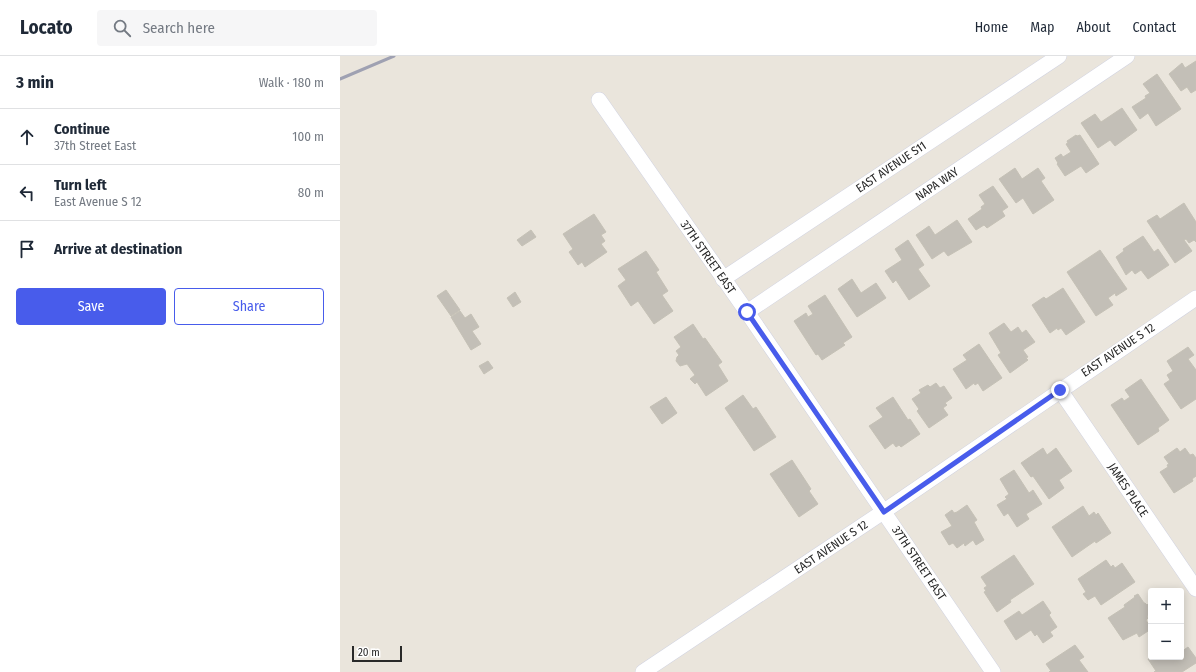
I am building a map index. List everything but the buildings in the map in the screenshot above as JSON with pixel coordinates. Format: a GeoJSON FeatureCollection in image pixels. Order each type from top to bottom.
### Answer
{"type":"FeatureCollection","features":[{"type":"Feature","properties":{"kind":"street","name":"EAST AVENUE S11"},"geometry":{"type":"LineString","coordinates":[[723,279],[1059,56]]}},
{"type":"Feature","properties":{"kind":"street","name":"NAPA WAY"},"geometry":{"type":"LineString","coordinates":[[747,312],[1127,56]]}},
{"type":"Feature","properties":{"kind":"street","name":"37TH STREET EAST"},"geometry":{"type":"LineString","coordinates":[[599,100],[747,312],[993,672]]}},
{"type":"Feature","properties":{"kind":"street","name":"EAST AVENUE S 12"},"geometry":{"type":"LineString","coordinates":[[643,672],[884,512],[1196,298]]}},
{"type":"Feature","properties":{"kind":"street","name":"JAMES PLACE"},"geometry":{"type":"LineString","coordinates":[[1060,390],[1196,590]]}},
{"type":"Feature","properties":{"kind":"railway"},"geometry":{"type":"LineString","coordinates":[[340,79],[394,56]]}},
{"type":"Feature","properties":{"kind":"route"},"geometry":{"type":"LineString","coordinates":[[747,312],[884,512],[1060,390]]}}]}
